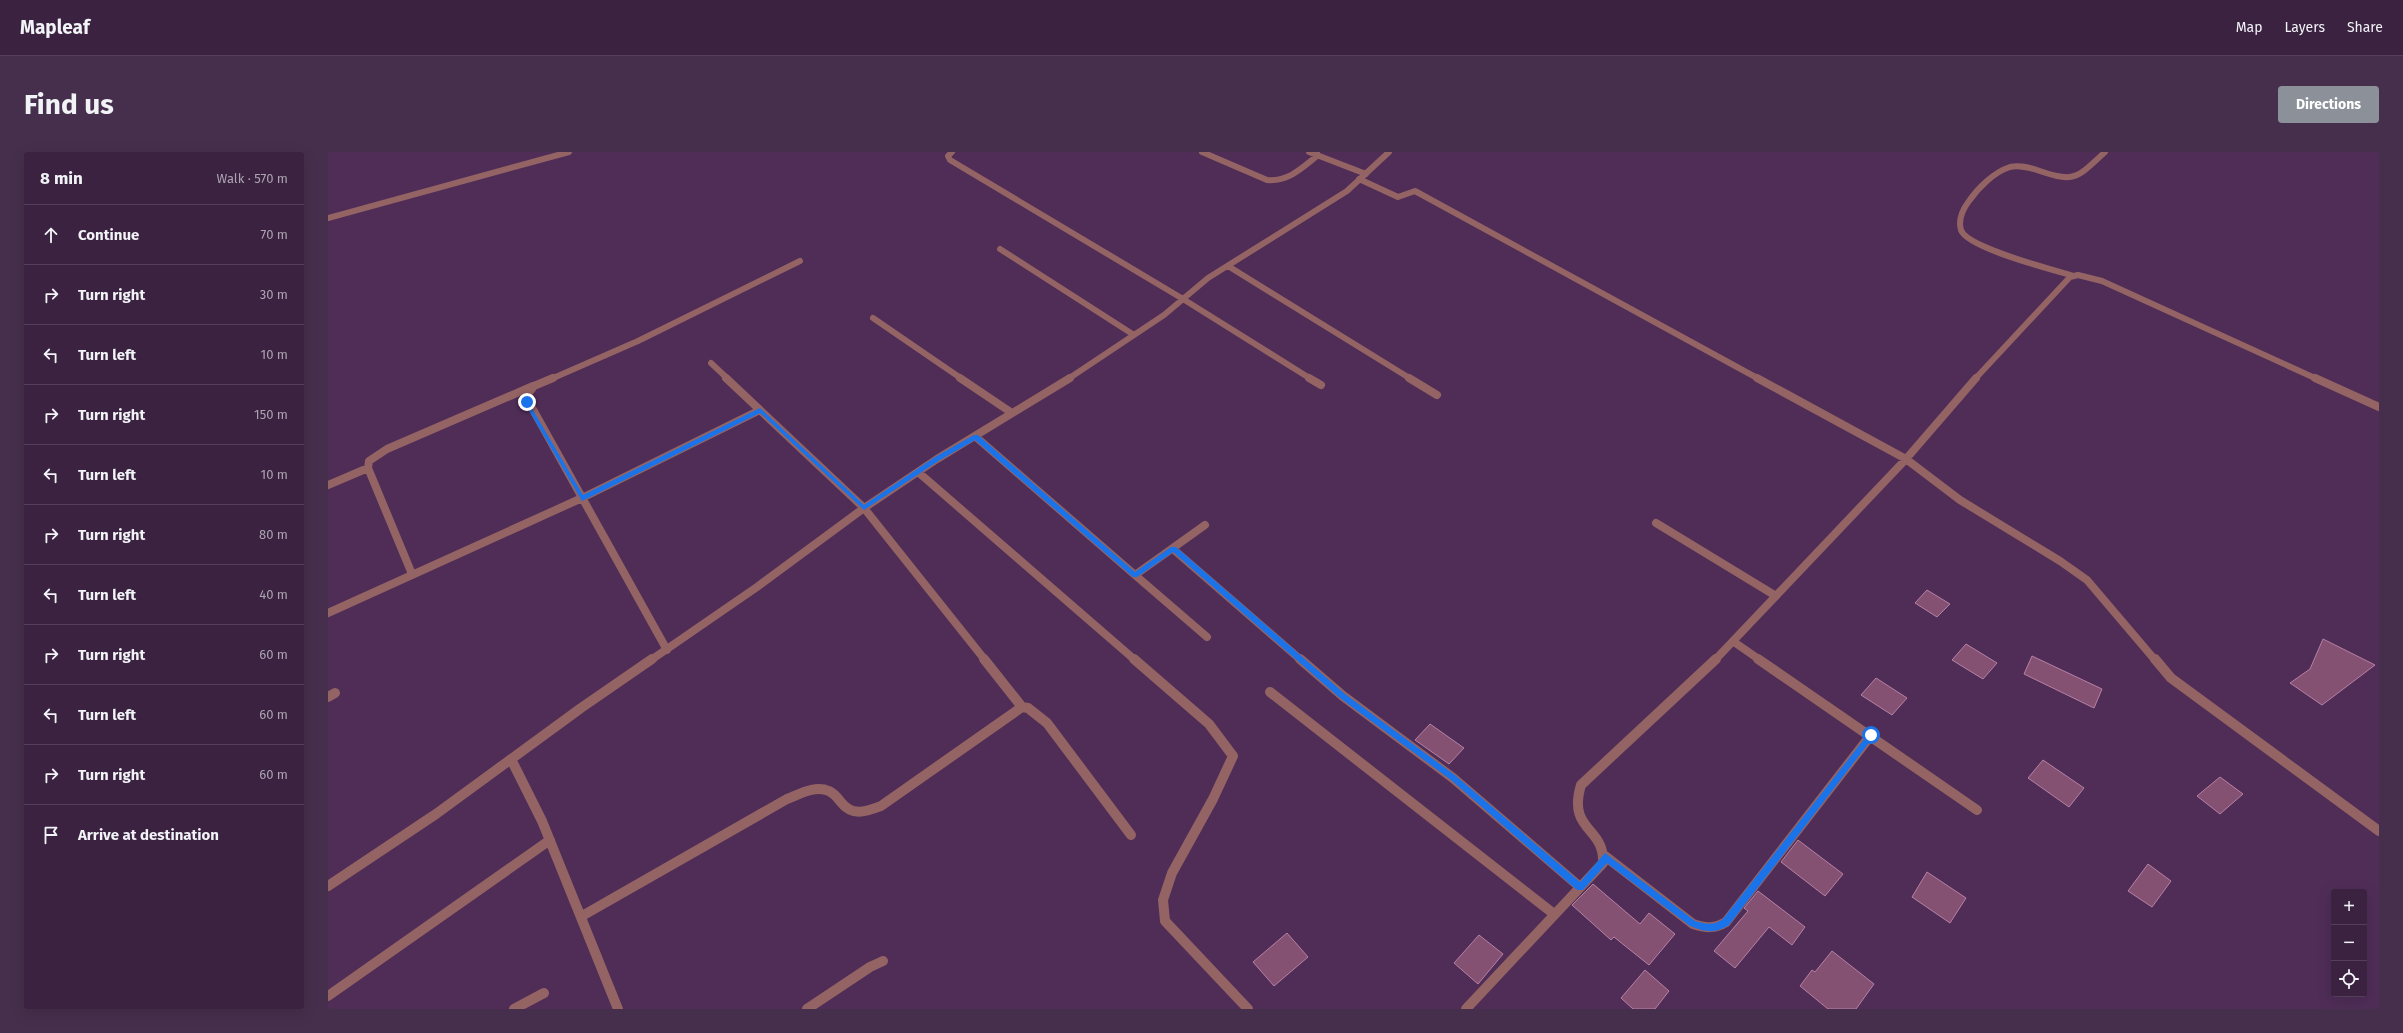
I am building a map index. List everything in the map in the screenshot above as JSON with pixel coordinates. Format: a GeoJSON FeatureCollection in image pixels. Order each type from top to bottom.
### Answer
{"type":"FeatureCollection","features":[{"type":"Feature","properties":{"kind":"street"},"geometry":{"type":"LineString","coordinates":[[328,218],[569,152]]}},
{"type":"Feature","properties":{"kind":"street"},"geometry":{"type":"LineString","coordinates":[[952,152],[948,156],[950,160],[1183,299],[1321,385]]}},
{"type":"Feature","properties":{"kind":"street"},"geometry":{"type":"LineString","coordinates":[[1202,152],[1268,180],[1277,182],[1285,179],[1317,154]]}},
{"type":"Feature","properties":{"kind":"street"},"geometry":{"type":"LineString","coordinates":[[1309,152],[1317,154],[1363,177],[1398,197],[1415,191],[1906,459],[1960,500],[2060,560],[2087,580],[2171,678],[2379,831]]}},
{"type":"Feature","properties":{"kind":"street"},"geometry":{"type":"LineString","coordinates":[[328,886],[436,814],[511,759],[757,587],[864,508],[918,472],[1100,359],[1183,299],[1208,278],[1347,190],[1389,152]]}},
{"type":"Feature","properties":{"kind":"street"},"geometry":{"type":"LineString","coordinates":[[2105,152],[2080,174],[2072,178],[2055,177],[2024,167],[2010,168],[1993,178],[1972,195],[1960,220],[1961,230],[1970,239],[1983,247],[2074,276],[2084,276],[2117,288],[2379,407]]}},
{"type":"Feature","properties":{"kind":"street"},"geometry":{"type":"LineString","coordinates":[[1000,249],[1134,335]]}},
{"type":"Feature","properties":{"kind":"street"},"geometry":{"type":"LineString","coordinates":[[412,574],[368,468],[368,463],[372,458],[387,449],[638,341],[686,315],[800,261]]}},
{"type":"Feature","properties":{"kind":"street"},"geometry":{"type":"LineString","coordinates":[[1228,266],[1436,395]]}},
{"type":"Feature","properties":{"kind":"street"},"geometry":{"type":"LineString","coordinates":[[1466,1009],[1603,863],[1605,856],[1604,849],[1582,821],[1577,809],[1575,798],[1581,785],[1734,642],[1906,459],[1974,380],[2074,276]]}},
{"type":"Feature","properties":{"kind":"street"},"geometry":{"type":"LineString","coordinates":[[873,318],[1012,413]]}},
{"type":"Feature","properties":{"kind":"street"},"geometry":{"type":"LineString","coordinates":[[711,363],[864,508],[1022,707],[1028,708],[1047,723],[1131,835]]}},
{"type":"Feature","properties":{"kind":"street"},"geometry":{"type":"LineString","coordinates":[[534,386],[526,397],[527,402],[667,650]]}},
{"type":"Feature","properties":{"kind":"street"},"geometry":{"type":"LineString","coordinates":[[328,613],[582,498],[760,410]]}},
{"type":"Feature","properties":{"kind":"street"},"geometry":{"type":"LineString","coordinates":[[976,437],[1208,637]]}},
{"type":"Feature","properties":{"kind":"street"},"geometry":{"type":"LineString","coordinates":[[328,485],[368,468]]}},
{"type":"Feature","properties":{"kind":"street"},"geometry":{"type":"LineString","coordinates":[[918,472],[1209,724],[1232,756],[1213,799],[1172,873],[1163,900],[1165,921],[1248,1009]]}},
{"type":"Feature","properties":{"kind":"street"},"geometry":{"type":"LineString","coordinates":[[1656,523],[1776,596]]}},
{"type":"Feature","properties":{"kind":"street"},"geometry":{"type":"LineString","coordinates":[[1135,575],[1206,525]]}},
{"type":"Feature","properties":{"kind":"street"},"geometry":{"type":"LineString","coordinates":[[1173,549],[1343,696],[1453,778],[1580,887]]}},
{"type":"Feature","properties":{"kind":"street"},"geometry":{"type":"LineString","coordinates":[[1734,642],[1871,735],[1977,810]]}},
{"type":"Feature","properties":{"kind":"street"},"geometry":{"type":"LineString","coordinates":[[1270,692],[1554,914]]}},
{"type":"Feature","properties":{"kind":"street"},"geometry":{"type":"LineString","coordinates":[[582,916],[787,799],[810,790],[820,788],[828,791],[856,815],[866,813],[881,806],[1022,707]]}},
{"type":"Feature","properties":{"kind":"street"},"geometry":{"type":"LineString","coordinates":[[1605,856],[1693,924],[1706,928],[1717,928],[1726,922],[1871,735]]}},
{"type":"Feature","properties":{"kind":"street"},"geometry":{"type":"LineString","coordinates":[[511,759],[550,840],[582,916],[618,1009]]}},
{"type":"Feature","properties":{"kind":"street"},"geometry":{"type":"LineString","coordinates":[[328,996],[550,840]]}},
{"type":"Feature","properties":{"kind":"street"},"geometry":{"type":"LineString","coordinates":[[807,1009],[870,967],[883,961]]}},
{"type":"Feature","properties":{"kind":"street"},"geometry":{"type":"LineString","coordinates":[[514,1009],[544,992]]}},
{"type":"Feature","properties":{"kind":"building"},"geometry":{"type":"Polygon","coordinates":[[[1927,590],[1950,604],[1937,617],[1915,603],[1927,590]]]}},
{"type":"Feature","properties":{"kind":"building"},"geometry":{"type":"Polygon","coordinates":[[[2323,639],[2375,665],[2322,705],[2290,683],[2310,669],[2323,639]]]}},
{"type":"Feature","properties":{"kind":"building"},"geometry":{"type":"Polygon","coordinates":[[[1966,644],[1997,663],[1983,679],[1952,660],[1966,644]]]}},
{"type":"Feature","properties":{"kind":"building"},"geometry":{"type":"Polygon","coordinates":[[[2032,656],[2102,689],[2094,708],[2024,674],[2032,656]]]}},
{"type":"Feature","properties":{"kind":"building"},"geometry":{"type":"Polygon","coordinates":[[[1876,678],[1907,698],[1892,715],[1861,695],[1876,678]]]}},
{"type":"Feature","properties":{"kind":"building"},"geometry":{"type":"Polygon","coordinates":[[[1430,724],[1464,748],[1449,764],[1415,740],[1430,724]]]}},
{"type":"Feature","properties":{"kind":"building"},"geometry":{"type":"Polygon","coordinates":[[[2043,760],[2084,788],[2069,807],[2028,778],[2043,760]]]}},
{"type":"Feature","properties":{"kind":"building"},"geometry":{"type":"Polygon","coordinates":[[[2220,777],[2243,794],[2220,814],[2197,796],[2220,777]]]}},
{"type":"Feature","properties":{"kind":"building"},"geometry":{"type":"Polygon","coordinates":[[[1798,840],[1843,874],[1825,896],[1781,862],[1798,840]]]}},
{"type":"Feature","properties":{"kind":"building"},"geometry":{"type":"Polygon","coordinates":[[[2148,864],[2171,881],[2152,907],[2128,891],[2148,864]]]}},
{"type":"Feature","properties":{"kind":"building"},"geometry":{"type":"Polygon","coordinates":[[[1927,872],[1966,898],[1950,923],[1912,897],[1927,872]]]}},
{"type":"Feature","properties":{"kind":"building"},"geometry":{"type":"Polygon","coordinates":[[[1593,884],[1640,924],[1649,913],[1675,934],[1649,965],[1614,937],[1611,940],[1572,905],[1593,884]]]}},
{"type":"Feature","properties":{"kind":"building"},"geometry":{"type":"Polygon","coordinates":[[[1758,891],[1805,927],[1792,945],[1769,927],[1735,968],[1714,951],[1748,911],[1744,908],[1758,891]]]}},
{"type":"Feature","properties":{"kind":"building"},"geometry":{"type":"Polygon","coordinates":[[[1287,933],[1308,957],[1274,986],[1253,962],[1287,933]]]}},
{"type":"Feature","properties":{"kind":"building"},"geometry":{"type":"Polygon","coordinates":[[[1479,935],[1503,954],[1478,984],[1454,963],[1479,935]]]}},
{"type":"Feature","properties":{"kind":"building"},"geometry":{"type":"Polygon","coordinates":[[[1832,951],[1874,984],[1856,1009],[1828,1009],[1800,986],[1812,970],[1815,972],[1832,951]]]}},
{"type":"Feature","properties":{"kind":"building"},"geometry":{"type":"Polygon","coordinates":[[[1645,970],[1669,991],[1655,1009],[1633,1009],[1621,998],[1645,970]]]}},
{"type":"Feature","properties":{"kind":"route"},"geometry":{"type":"LineString","coordinates":[[527,402],[582,498],[760,410],[864,508],[938,459],[976,437],[1135,575],[1173,549],[1343,696],[1453,778],[1580,887],[1603,863],[1605,856],[1693,924],[1706,928],[1717,928],[1726,922],[1871,735]]}}]}
